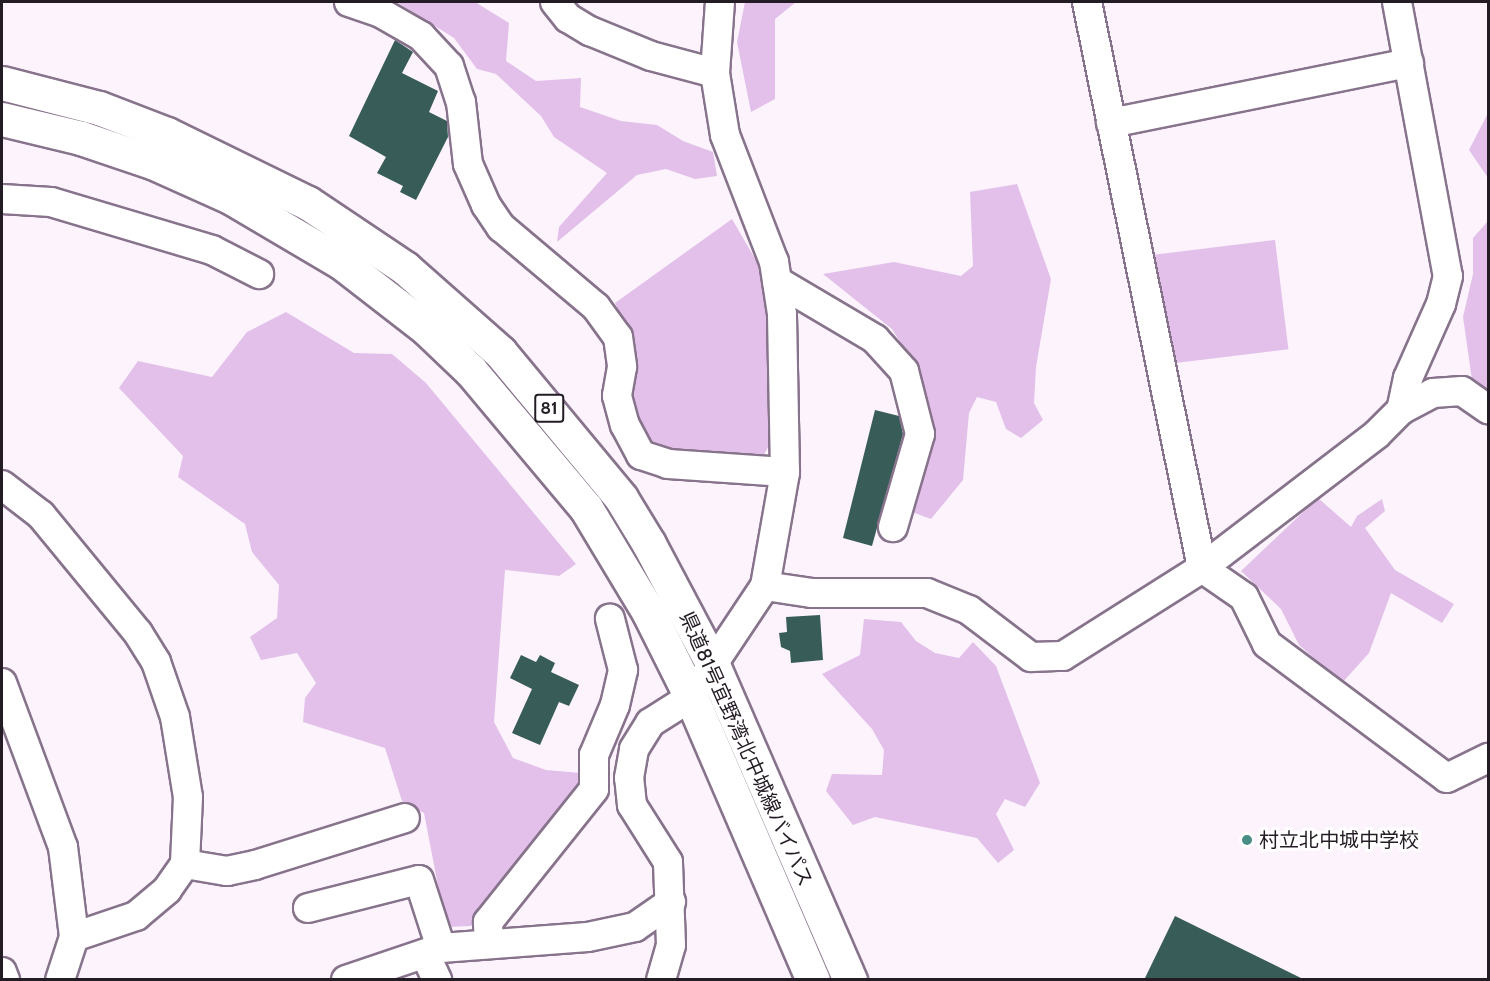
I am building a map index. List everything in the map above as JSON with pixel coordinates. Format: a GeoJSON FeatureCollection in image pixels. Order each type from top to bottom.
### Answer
{"type":"FeatureCollection","features":[{"type":"Feature","properties":{"kind":"main road","name":"県道81号宜野湾北中城線バイパス"},"geometry":{"type":"LineString","coordinates":[[2,83],[99,108],[212,153],[308,203],[405,268],[500,352],[621,498],[713,665],[850,980]]}},
{"type":"Feature","properties":{"kind":"main road","name":"県道81号宜野湾北中城線バイパス"},"geometry":{"type":"LineString","coordinates":[[2,119],[102,145],[152,162],[232,198],[342,263],[426,328],[513,416],[586,508],[650,613],[692,698],[813,980]]}},
{"type":"Feature","properties":{"kind":"street"},"geometry":{"type":"LineString","coordinates":[[349,2],[381,13],[421,36],[449,66],[461,102],[468,164],[486,205],[501,227],[596,308],[618,337],[622,367],[617,396],[625,425],[641,455],[668,464],[785,472]]}},
{"type":"Feature","properties":{"kind":"street"},"geometry":{"type":"LineString","coordinates":[[555,2],[568,18],[590,31],[651,56],[715,73]]}},
{"type":"Feature","properties":{"kind":"street"},"geometry":{"type":"LineString","coordinates":[[661,980],[671,945],[668,862],[632,805],[629,778],[634,749],[650,723],[692,698],[765,586],[785,472],[782,314],[774,262],[725,135],[715,73],[720,2]]}},
{"type":"Feature","properties":{"kind":"street"},"geometry":{"type":"LineString","coordinates":[[1088,2],[1202,568],[1244,597],[1267,644],[1447,778],[1488,758]]}},
{"type":"Feature","properties":{"kind":"street"},"geometry":{"type":"LineString","coordinates":[[1397,2],[1448,276],[1440,304],[1408,378],[1401,410]]}},
{"type":"Feature","properties":{"kind":"street"},"geometry":{"type":"LineString","coordinates":[[1111,123],[1408,63]]}},
{"type":"Feature","properties":{"kind":"street"},"geometry":{"type":"LineString","coordinates":[[2,199],[51,202],[212,250],[259,274]]}},
{"type":"Feature","properties":{"kind":"street"},"geometry":{"type":"LineString","coordinates":[[777,281],[875,339],[904,371],[921,434],[893,528]]}},
{"type":"Feature","properties":{"kind":"street"},"geometry":{"type":"LineString","coordinates":[[765,586],[812,592],[927,593],[969,610],[1031,657],[1063,656],[1202,568],[1377,434],[1401,410],[1433,393],[1462,391],[1488,409]]}},
{"type":"Feature","properties":{"kind":"street"},"geometry":{"type":"LineString","coordinates":[[2,485],[41,515],[138,633],[156,662],[175,717],[188,797],[185,864],[167,890],[136,916],[74,937]]}},
{"type":"Feature","properties":{"kind":"street"},"geometry":{"type":"LineString","coordinates":[[489,944],[488,922],[594,789],[594,755],[615,705],[623,670],[610,620]]}},
{"type":"Feature","properties":{"kind":"street"},"geometry":{"type":"LineString","coordinates":[[2,683],[63,847],[74,937],[60,980]]}},
{"type":"Feature","properties":{"kind":"street"},"geometry":{"type":"LineString","coordinates":[[185,864],[227,871],[255,865],[405,818]]}},
{"type":"Feature","properties":{"kind":"street"},"geometry":{"type":"LineString","coordinates":[[308,908],[419,880],[437,980]]}},
{"type":"Feature","properties":{"kind":"street"},"geometry":{"type":"LineString","coordinates":[[345,980],[433,951],[489,944],[588,937],[635,927],[671,902]]}},
{"type":"Feature","properties":{"kind":"street"},"geometry":{"type":"LineString","coordinates":[[2,972],[4,980]]}},
{"type":"Feature","properties":{"kind":"shaded area"},"geometry":{"type":"Polygon","coordinates":[[[397,2],[475,2],[509,23],[506,61],[536,81],[581,78],[580,107],[621,121],[657,125],[683,141],[713,152],[717,176],[695,179],[666,169],[637,175],[557,242],[559,227],[607,173],[554,137],[541,116],[496,74],[477,69],[454,38],[397,2]]]}},
{"type":"Feature","properties":{"kind":"shaded area"},"geometry":{"type":"Polygon","coordinates":[[[745,2],[796,2],[775,19],[775,99],[751,112],[737,42],[745,2]]]}},
{"type":"Feature","properties":{"kind":"shaded area"},"geometry":{"type":"Polygon","coordinates":[[[1488,113],[1488,178],[1469,150],[1488,113]]]}},
{"type":"Feature","properties":{"kind":"shaded area"},"geometry":{"type":"Polygon","coordinates":[[[1017,184],[1051,279],[1036,367],[1034,403],[1043,420],[1021,438],[1006,429],[996,402],[977,397],[969,413],[963,480],[931,519],[912,512],[933,419],[921,375],[892,329],[823,274],[894,262],[961,276],[973,266],[970,192],[1017,184]]]}},
{"type":"Feature","properties":{"kind":"shaded area"},"geometry":{"type":"Polygon","coordinates":[[[732,219],[757,262],[768,312],[771,442],[762,458],[670,457],[644,446],[628,393],[636,351],[615,303],[732,219]]]}},
{"type":"Feature","properties":{"kind":"shaded area"},"geometry":{"type":"Polygon","coordinates":[[[1488,221],[1488,391],[1472,380],[1463,317],[1473,274],[1473,238],[1488,221]]]}},
{"type":"Feature","properties":{"kind":"shaded area"},"geometry":{"type":"Polygon","coordinates":[[[1275,240],[1288,349],[1165,364],[1152,255],[1275,240]]]}},
{"type":"Feature","properties":{"kind":"shaded area"},"geometry":{"type":"Polygon","coordinates":[[[286,312],[354,353],[392,354],[426,383],[576,564],[559,576],[505,570],[494,722],[513,758],[546,770],[580,773],[578,792],[471,926],[446,927],[424,813],[402,801],[385,748],[303,722],[305,698],[316,683],[297,653],[261,660],[250,637],[277,618],[279,585],[252,552],[245,524],[178,477],[183,456],[119,388],[138,361],[212,377],[247,332],[286,312]]]}},
{"type":"Feature","properties":{"kind":"shaded area"},"geometry":{"type":"Polygon","coordinates":[[[1318,498],[1351,527],[1357,516],[1382,499],[1385,511],[1365,528],[1395,570],[1454,604],[1442,623],[1391,593],[1369,653],[1342,683],[1299,645],[1281,609],[1241,571],[1318,498]]]}},
{"type":"Feature","properties":{"kind":"shaded area"},"geometry":{"type":"Polygon","coordinates":[[[864,619],[901,622],[916,641],[935,653],[959,658],[973,642],[996,666],[1040,783],[1025,807],[1005,799],[996,814],[1014,850],[998,863],[977,838],[875,817],[853,825],[826,791],[832,774],[882,775],[884,750],[872,729],[822,674],[860,655],[864,619]]]}},
{"type":"Feature","properties":{"kind":"building"},"geometry":{"type":"Polygon","coordinates":[[[395,40],[413,52],[402,73],[438,91],[429,112],[447,121],[448,137],[416,200],[400,192],[403,186],[377,173],[386,157],[349,136],[395,40]]]}},
{"type":"Feature","properties":{"kind":"building"},"geometry":{"type":"Polygon","coordinates":[[[875,410],[899,416],[903,434],[872,546],[843,538],[875,410]]]}},
{"type":"Feature","properties":{"kind":"building"},"geometry":{"type":"Polygon","coordinates":[[[820,615],[823,660],[791,663],[790,651],[781,647],[779,633],[787,632],[786,617],[820,615]]]}},
{"type":"Feature","properties":{"kind":"building"},"geometry":{"type":"Polygon","coordinates":[[[521,655],[536,662],[540,655],[555,663],[551,672],[579,685],[569,706],[559,702],[540,745],[512,733],[532,689],[510,678],[521,655]]]}},
{"type":"Feature","properties":{"kind":"building"},"geometry":{"type":"Polygon","coordinates":[[[1175,916],[1305,980],[1144,980],[1175,916]]]}},
{"type":"Feature","properties":{"kind":"place","name":"村立北中城中学校"},"geometry":{"type":"Point","coordinates":[1247,840]}}]}
